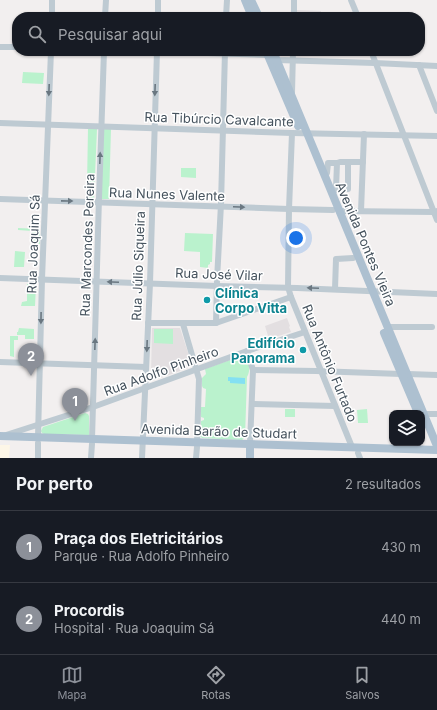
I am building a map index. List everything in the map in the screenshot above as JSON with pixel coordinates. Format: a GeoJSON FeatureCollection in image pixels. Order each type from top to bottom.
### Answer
{"type":"FeatureCollection","features":[{"type":"Feature","properties":{"kind":"main road"},"geometry":{"type":"LineString","coordinates":[[245,0],[250,12]]}},
{"type":"Feature","properties":{"kind":"main road"},"geometry":{"type":"LineString","coordinates":[[251,0],[256,12]]}},
{"type":"Feature","properties":{"kind":"main road","name":"Avenida Pontes Vieira"},"geometry":{"type":"LineString","coordinates":[[271,56],[420,410]]}},
{"type":"Feature","properties":{"kind":"main road","name":"Avenida Pontes Vieira"},"geometry":{"type":"LineString","coordinates":[[273,56],[277,60],[292,97],[304,133],[334,191],[336,210],[353,258],[388,327],[405,374]]}},
{"type":"Feature","properties":{"kind":"main road","name":"Avenida Pontes Vieira"},"geometry":{"type":"LineString","coordinates":[[425,423],[436,452]]}},
{"type":"Feature","properties":{"kind":"main road"},"geometry":{"type":"LineString","coordinates":[[425,430],[436,452]]}},
{"type":"Feature","properties":{"kind":"main road","name":"Avenida Barão de Studart"},"geometry":{"type":"LineString","coordinates":[[0,438],[250,447],[357,453],[436,452]]}},
{"type":"Feature","properties":{"kind":"main road"},"geometry":{"type":"LineString","coordinates":[[250,447],[250,458]]}},
{"type":"Feature","properties":{"kind":"street"},"geometry":{"type":"LineString","coordinates":[[52,0],[52,12]]}},
{"type":"Feature","properties":{"kind":"street"},"geometry":{"type":"LineString","coordinates":[[105,12],[106,0]]}},
{"type":"Feature","properties":{"kind":"street"},"geometry":{"type":"LineString","coordinates":[[158,0],[158,12]]}},
{"type":"Feature","properties":{"kind":"street"},"geometry":{"type":"LineString","coordinates":[[226,12],[227,0]]}},
{"type":"Feature","properties":{"kind":"street"},"geometry":{"type":"LineString","coordinates":[[294,0],[294,12]]}},
{"type":"Feature","properties":{"kind":"street"},"geometry":{"type":"LineString","coordinates":[[351,0],[356,12]]}},
{"type":"Feature","properties":{"kind":"street"},"geometry":{"type":"LineString","coordinates":[[0,47],[12,47]]}},
{"type":"Feature","properties":{"kind":"street","name":"Rua Joaquim Sá"},"geometry":{"type":"LineString","coordinates":[[38,458],[42,280],[51,56]]}},
{"type":"Feature","properties":{"kind":"street","name":"Rua Marcondes Pereira"},"geometry":{"type":"LineString","coordinates":[[91,458],[104,56]]}},
{"type":"Feature","properties":{"kind":"street","name":"Rua Júlio Siqueira"},"geometry":{"type":"LineString","coordinates":[[142,458],[150,283],[156,56]]}},
{"type":"Feature","properties":{"kind":"street"},"geometry":{"type":"LineString","coordinates":[[216,323],[225,56]]}},
{"type":"Feature","properties":{"kind":"street"},"geometry":{"type":"LineString","coordinates":[[292,97],[293,56]]}},
{"type":"Feature","properties":{"kind":"street"},"geometry":{"type":"LineString","coordinates":[[373,56],[403,135],[436,212],[437,220]]}},
{"type":"Feature","properties":{"kind":"street"},"geometry":{"type":"LineString","coordinates":[[277,60],[437,66]]}},
{"type":"Feature","properties":{"kind":"street"},"geometry":{"type":"LineString","coordinates":[[419,65],[437,111]]}},
{"type":"Feature","properties":{"kind":"street","name":"Rua Tibúrcio Cavalcante"},"geometry":{"type":"LineString","coordinates":[[0,123],[222,131],[437,136]]}},
{"type":"Feature","properties":{"kind":"street","name":"Rua Antônio Furtado"},"geometry":{"type":"LineString","coordinates":[[292,133],[288,287],[335,406],[357,453]]}},
{"type":"Feature","properties":{"kind":"street"},"geometry":{"type":"LineString","coordinates":[[361,211],[364,134]]}},
{"type":"Feature","properties":{"kind":"street"},"geometry":{"type":"LineString","coordinates":[[348,162],[348,189]]}},
{"type":"Feature","properties":{"kind":"street"},"geometry":{"type":"LineString","coordinates":[[324,174],[327,173],[328,163],[363,162]]}},
{"type":"Feature","properties":{"kind":"street"},"geometry":{"type":"LineString","coordinates":[[337,163],[334,191],[348,189],[362,190]]}},
{"type":"Feature","properties":{"kind":"street","name":"Rua Nunes Valente"},"geometry":{"type":"LineString","coordinates":[[0,199],[221,207],[436,212]]}},
{"type":"Feature","properties":{"kind":"street"},"geometry":{"type":"LineString","coordinates":[[335,289],[336,259],[353,258]]}},
{"type":"Feature","properties":{"kind":"street","name":"Rua José Vilar"},"geometry":{"type":"LineString","coordinates":[[0,278],[217,286],[288,287],[437,294]]}},
{"type":"Feature","properties":{"kind":"street"},"geometry":{"type":"LineString","coordinates":[[148,323],[216,323],[291,297]]}},
{"type":"Feature","properties":{"kind":"street"},"geometry":{"type":"LineString","coordinates":[[184,324],[196,370],[199,390],[196,458]]}},
{"type":"Feature","properties":{"kind":"street"},"geometry":{"type":"LineString","coordinates":[[388,327],[432,327]]}},
{"type":"Feature","properties":{"kind":"street","name":"Rua Adolfo Pinheiro"},"geometry":{"type":"LineString","coordinates":[[0,438],[93,407],[247,351],[305,332]]}},
{"type":"Feature","properties":{"kind":"street"},"geometry":{"type":"LineString","coordinates":[[247,351],[253,370],[250,447]]}},
{"type":"Feature","properties":{"kind":"street"},"geometry":{"type":"LineString","coordinates":[[0,362],[146,367]]}},
{"type":"Feature","properties":{"kind":"street"},"geometry":{"type":"LineString","coordinates":[[253,370],[437,375]]}},
{"type":"Feature","properties":{"kind":"street"},"geometry":{"type":"LineString","coordinates":[[252,404],[335,406]]}},
{"type":"Feature","properties":{"kind":"street"},"geometry":{"type":"LineString","coordinates":[[425,413],[437,414]]}},
{"type":"Feature","properties":{"kind":"shaded area"},"geometry":{"type":"Polygon","coordinates":[[[297,10],[321,11],[321,12],[297,12],[297,10]]]}},
{"type":"Feature","properties":{"kind":"shaded area"},"geometry":{"type":"Polygon","coordinates":[[[287,318],[291,332],[269,339],[265,326],[287,318]]]}},
{"type":"Feature","properties":{"kind":"shaded area"},"geometry":{"type":"Polygon","coordinates":[[[152,328],[180,328],[192,365],[191,367],[155,380],[151,376],[152,328]]]}},
{"type":"Feature","properties":{"kind":"shaded area"},"geometry":{"type":"Polygon","coordinates":[[[0,445],[10,445],[9,458],[0,458],[0,445]]]}},
{"type":"Feature","properties":{"kind":"green space"},"geometry":{"type":"Polygon","coordinates":[[[23,72],[44,73],[43,84],[22,83],[23,72]]]}},
{"type":"Feature","properties":{"kind":"green space"},"geometry":{"type":"Polygon","coordinates":[[[88,128],[97,129],[94,198],[87,198],[88,128]]]}},
{"type":"Feature","properties":{"kind":"green space"},"geometry":{"type":"Polygon","coordinates":[[[103,129],[111,129],[109,199],[101,199],[103,129]]]}},
{"type":"Feature","properties":{"kind":"green space"},"geometry":{"type":"Polygon","coordinates":[[[181,168],[196,168],[196,178],[181,177],[181,168]]]}},
{"type":"Feature","properties":{"kind":"green space"},"geometry":{"type":"Polygon","coordinates":[[[18,228],[40,229],[40,244],[32,243],[32,231],[18,230],[18,228]]]}},
{"type":"Feature","properties":{"kind":"green space"},"geometry":{"type":"Polygon","coordinates":[[[185,233],[213,234],[212,262],[208,265],[208,268],[200,267],[200,252],[184,251],[185,233]]]}},
{"type":"Feature","properties":{"kind":"green space"},"geometry":{"type":"Polygon","coordinates":[[[15,251],[25,252],[24,267],[14,267],[15,251]]]}},
{"type":"Feature","properties":{"kind":"green space"},"geometry":{"type":"Polygon","coordinates":[[[27,284],[36,285],[35,306],[21,306],[22,302],[27,301],[27,284]]]}},
{"type":"Feature","properties":{"kind":"green space"},"geometry":{"type":"Polygon","coordinates":[[[19,328],[34,329],[34,339],[25,339],[25,335],[17,335],[19,328]]]}},
{"type":"Feature","properties":{"kind":"green space"},"geometry":{"type":"Polygon","coordinates":[[[154,329],[173,329],[173,344],[154,343],[154,329]]]}},
{"type":"Feature","properties":{"kind":"green space"},"geometry":{"type":"Polygon","coordinates":[[[10,336],[18,336],[18,340],[14,340],[14,357],[10,356],[10,336]]]}},
{"type":"Feature","properties":{"kind":"green space"},"geometry":{"type":"Polygon","coordinates":[[[244,355],[249,362],[245,437],[242,440],[202,438],[200,436],[201,433],[204,433],[204,431],[201,431],[201,421],[204,420],[204,418],[201,417],[201,407],[205,407],[206,389],[202,386],[202,378],[206,374],[205,369],[244,355]]]}},
{"type":"Feature","properties":{"kind":"green space"},"geometry":{"type":"Polygon","coordinates":[[[285,409],[295,409],[295,417],[285,417],[285,409]]]}},
{"type":"Feature","properties":{"kind":"green space"},"geometry":{"type":"Polygon","coordinates":[[[367,409],[368,423],[358,423],[357,410],[367,409]]]}},
{"type":"Feature","properties":{"kind":"green space"},"geometry":{"type":"Polygon","coordinates":[[[85,413],[89,416],[89,435],[44,434],[41,431],[43,427],[85,413]]]}},
{"type":"Feature","properties":{"kind":"water"},"geometry":{"type":"Polygon","coordinates":[[[228,377],[245,378],[245,384],[230,383],[230,381],[228,381],[228,377]]]}},
{"type":"Feature","properties":{"kind":"place","name":"Clínica Corpo Vitta"},"geometry":{"type":"Point","coordinates":[207,300]}},
{"type":"Feature","properties":{"kind":"place","name":"Edifício Panorama"},"geometry":{"type":"Point","coordinates":[303,350]}},
{"type":"Feature","properties":{"kind":"place","name":"Procordis"},"geometry":{"type":"Point","coordinates":[31,376]}},
{"type":"Feature","properties":{"kind":"place","name":"Praça dos Eletricitários"},"geometry":{"type":"Point","coordinates":[75,421]}}]}
